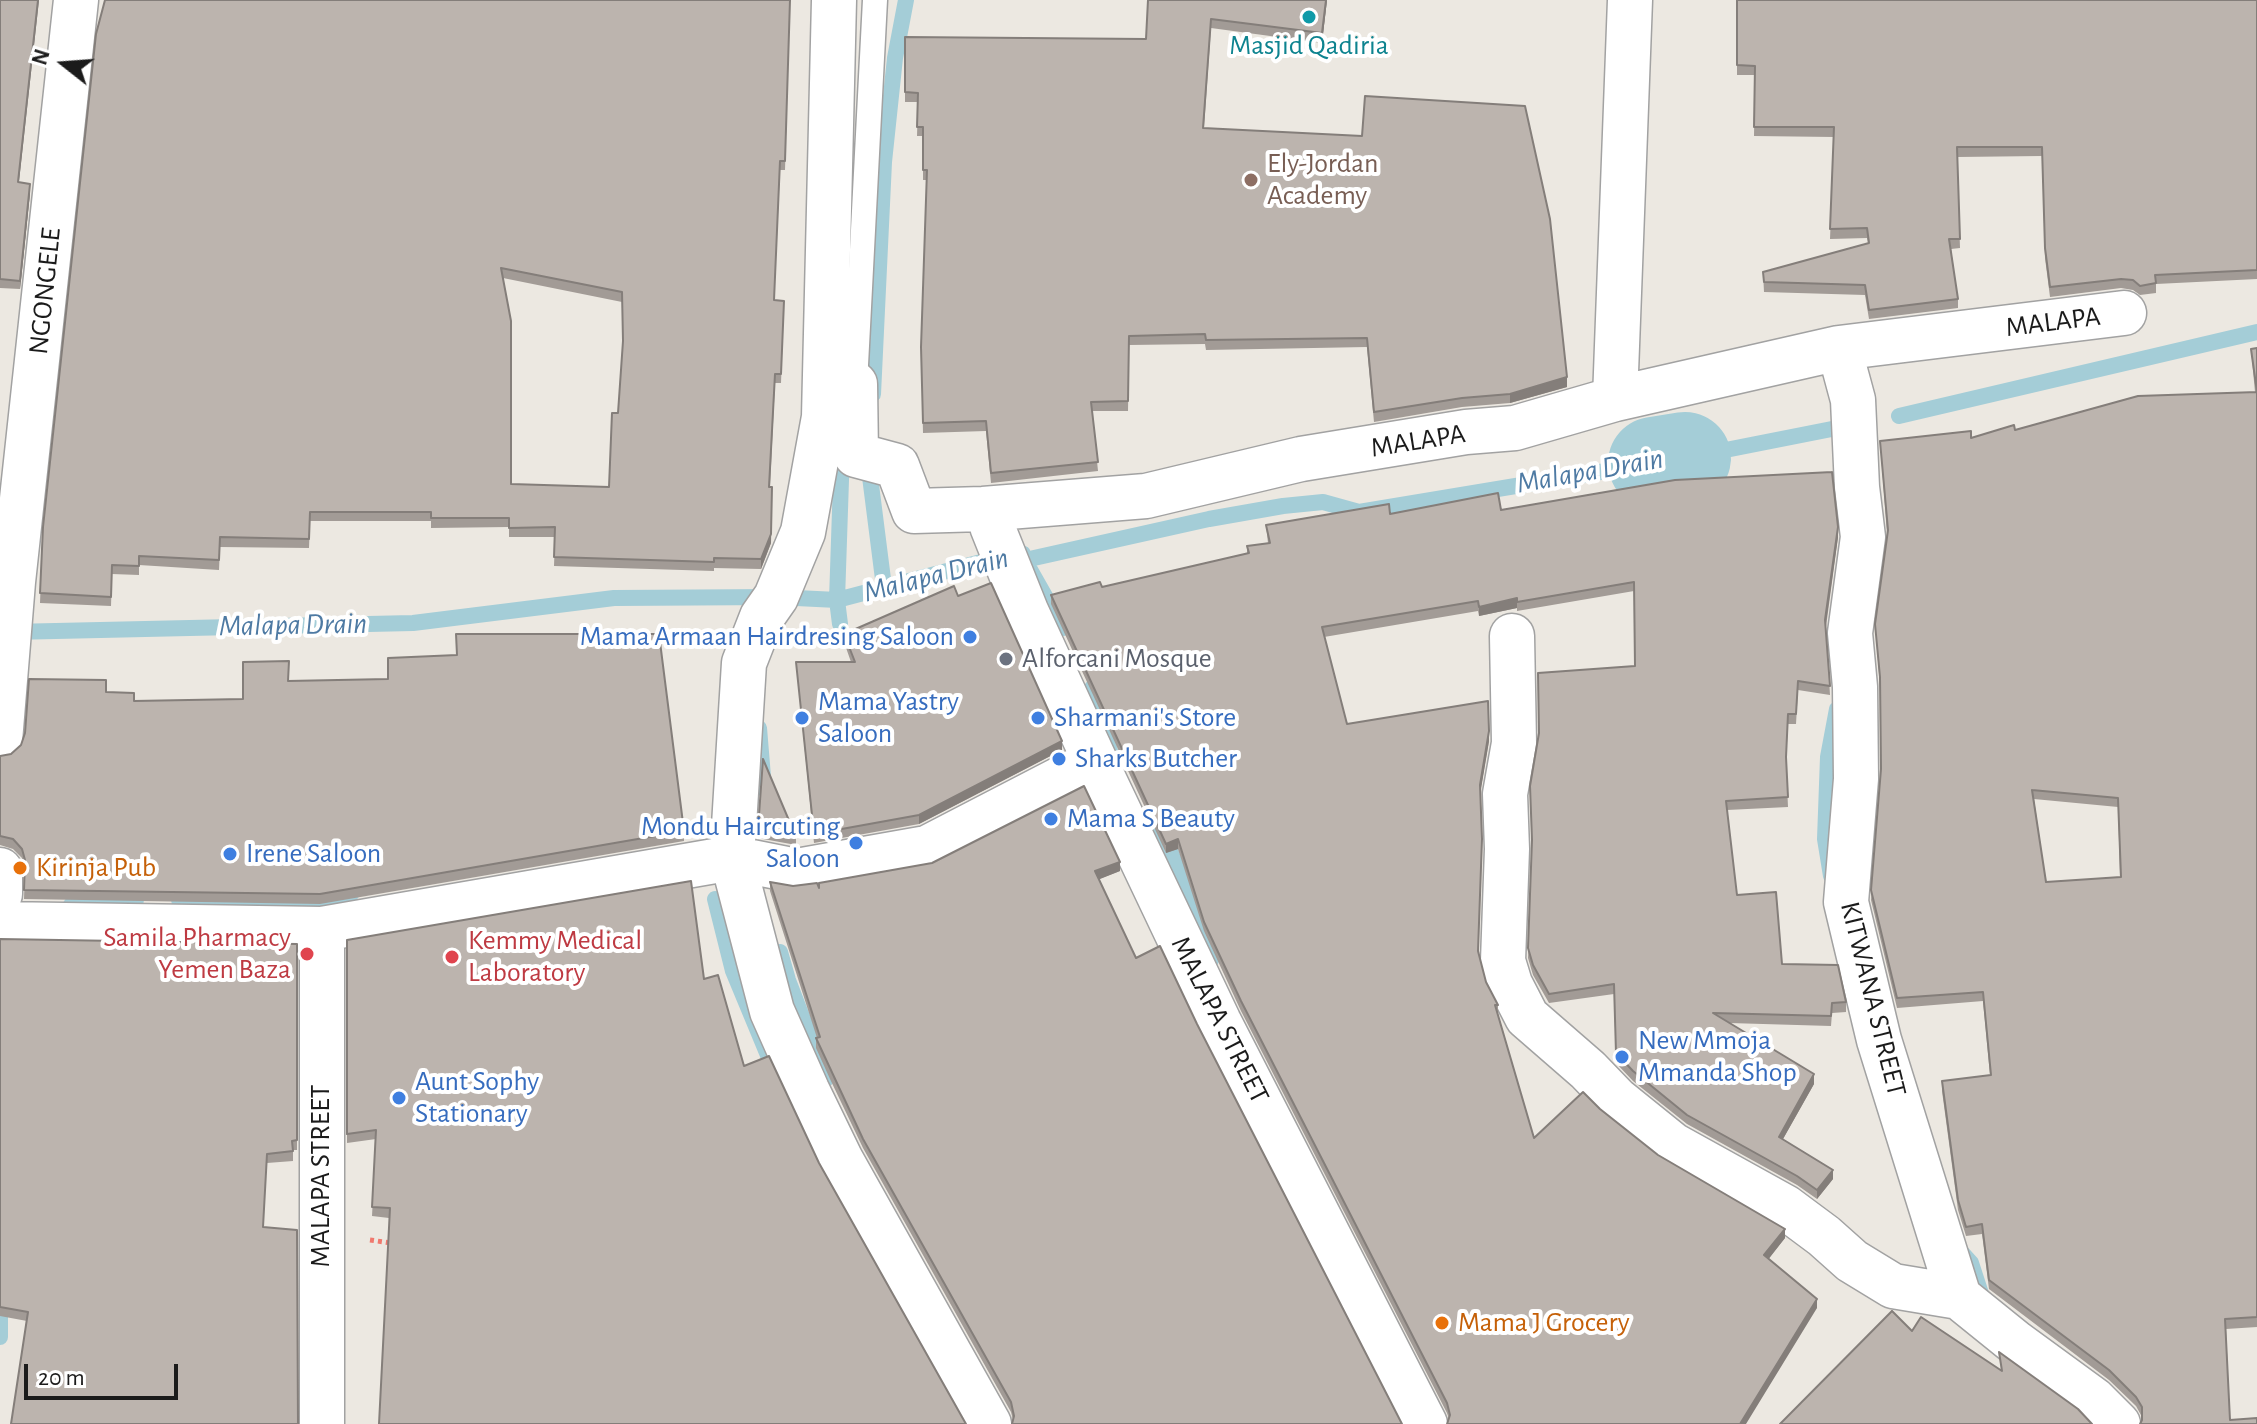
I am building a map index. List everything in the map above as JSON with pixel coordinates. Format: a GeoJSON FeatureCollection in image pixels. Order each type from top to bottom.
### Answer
{"type":"FeatureCollection","features":[{"type":"Feature","properties":{"kind":"street","name":"NGONGELE"},"geometry":{"type":"LineString","coordinates":[[0,741],[13,582],[76,0]]}},
{"type":"Feature","properties":{"kind":"street"},"geometry":{"type":"LineString","coordinates":[[834,0],[824,417],[803,532],[776,597],[757,627],[744,663],[732,858],[772,1011],[807,1090],[841,1160],[989,1424]]}},
{"type":"Feature","properties":{"kind":"street"},"geometry":{"type":"LineString","coordinates":[[1615,399],[1630,0]]}},
{"type":"Feature","properties":{"kind":"street","name":"MALAPA"},"geometry":{"type":"LineString","coordinates":[[855,384],[871,459],[897,466],[914,511],[983,509],[1146,496],[1301,459],[1466,432],[1515,428],[1615,399],[1839,348],[2124,313]]}},
{"type":"Feature","properties":{"kind":"street","name":"KITWANA STREET"},"geometry":{"type":"LineString","coordinates":[[1839,348],[1853,400],[1863,537],[1850,633],[1855,687],[1856,779],[1846,902],[1879,1040],[1959,1297]]}},
{"type":"Feature","properties":{"kind":"street"},"geometry":{"type":"LineString","coordinates":[[824,417],[845,388],[855,384]]}},
{"type":"Feature","properties":{"kind":"street","name":"MALAPA STREET"},"geometry":{"type":"LineString","coordinates":[[992,526],[1026,611],[1219,1022],[1425,1424]]}},
{"type":"Feature","properties":{"kind":"street"},"geometry":{"type":"LineString","coordinates":[[1512,636],[1514,743],[1505,794],[1507,849],[1503,961],[1510,984],[1527,1017],[1616,1099],[1673,1145],[1785,1207],[1852,1261],[1893,1286],[1959,1297],[2094,1400],[2118,1424]]}},
{"type":"Feature","properties":{"kind":"street"},"geometry":{"type":"LineString","coordinates":[[0,924],[322,929],[732,858],[797,871],[927,848],[1095,761]]}},
{"type":"Feature","properties":{"kind":"street"},"geometry":{"type":"LineString","coordinates":[[0,870],[0,894]]}},
{"type":"Feature","properties":{"kind":"street","name":"MALAPA STREET"},"geometry":{"type":"LineString","coordinates":[[322,929],[322,1424]]}},
{"type":"Feature","properties":{"kind":"lane"},"geometry":{"type":"LineString","coordinates":[[855,384],[875,0]]}},
{"type":"Feature","properties":{"kind":"path"},"geometry":{"type":"LineString","coordinates":[[321,1242],[351,1238],[393,1243]]}},
{"type":"Feature","properties":{"kind":"building"},"geometry":{"type":"Polygon","coordinates":[[[0,0],[38,0],[18,182],[30,184],[20,281],[0,279],[0,0]]]}},
{"type":"Feature","properties":{"kind":"building"},"geometry":{"type":"Polygon","coordinates":[[[105,0],[790,0],[785,161],[780,161],[774,300],[784,301],[781,374],[775,374],[769,487],[772,487],[771,534],[761,559],[714,558],[714,562],[554,557],[555,527],[509,528],[509,518],[431,518],[431,512],[310,512],[309,539],[220,537],[219,560],[139,556],[139,566],[112,565],[111,597],[40,593],[43,527],[96,34],[105,0]],[[501,268],[511,321],[511,484],[609,487],[612,413],[618,413],[623,341],[622,292],[501,268]]]}},
{"type":"Feature","properties":{"kind":"building"},"geometry":{"type":"Polygon","coordinates":[[[1148,0],[1326,0],[1322,33],[1211,19],[1203,128],[1362,136],[1365,96],[1525,106],[1550,219],[1567,377],[1510,394],[1374,412],[1367,338],[1206,340],[1205,334],[1129,336],[1128,401],[1091,402],[1098,462],[991,473],[986,421],[923,423],[921,347],[927,170],[923,170],[923,127],[917,127],[918,93],[905,92],[905,37],[1146,39],[1148,0]]]}},
{"type":"Feature","properties":{"kind":"building"},"geometry":{"type":"Polygon","coordinates":[[[1737,0],[2257,0],[2257,270],[2155,275],[2156,283],[2140,286],[2133,280],[2121,279],[2050,287],[2045,248],[2042,147],[1957,147],[1960,239],[1949,239],[1958,299],[1869,310],[1865,285],[1764,282],[1763,272],[1869,243],[1867,228],[1830,229],[1834,127],[1754,127],[1755,66],[1737,65],[1737,0]]]}},
{"type":"Feature","properties":{"kind":"building"},"geometry":{"type":"Polygon","coordinates":[[[2257,348],[2257,392],[2251,349],[2257,348]]]}},
{"type":"Feature","properties":{"kind":"building"},"geometry":{"type":"Polygon","coordinates":[[[2257,392],[2257,1317],[2225,1319],[2230,1420],[2257,1418],[2257,1424],[2140,1424],[2142,1407],[2109,1370],[1989,1280],[1982,1224],[1966,1227],[1958,1200],[1942,1081],[1991,1075],[1983,992],[1897,998],[1871,890],[1881,769],[1880,677],[1875,624],[1888,530],[1880,441],[1971,431],[1971,438],[2014,425],[2015,430],[2138,396],[2257,392]],[[2032,790],[2046,882],[2121,877],[2118,798],[2032,790]]]}},
{"type":"Feature","properties":{"kind":"building"},"geometry":{"type":"Polygon","coordinates":[[[1832,472],[1838,527],[1825,620],[1830,686],[1798,681],[1796,714],[1788,714],[1788,797],[1726,801],[1737,895],[1776,892],[1782,964],[1838,965],[1846,1002],[1832,1003],[1831,1016],[1713,1013],[1814,1074],[1779,1137],[1833,1170],[1817,1190],[1687,1115],[1633,1071],[1616,1053],[1614,984],[1549,994],[1533,965],[1528,948],[1532,840],[1530,786],[1539,733],[1538,673],[1635,666],[1634,582],[1517,602],[1517,598],[1479,607],[1478,601],[1322,627],[1347,724],[1488,701],[1489,731],[1480,785],[1482,839],[1478,951],[1486,982],[1498,1005],[1495,1005],[1534,1138],[1583,1092],[1658,1155],[1785,1229],[1764,1255],[1817,1299],[1740,1424],[1447,1424],[1450,1415],[1447,1403],[1241,1001],[1204,922],[1178,839],[1166,844],[1051,595],[1100,582],[1102,587],[1249,553],[1247,546],[1270,543],[1266,525],[1389,504],[1390,514],[1498,493],[1501,510],[1675,480],[1832,472]]]}},
{"type":"Feature","properties":{"kind":"building"},"geometry":{"type":"Polygon","coordinates":[[[991,583],[1062,741],[919,815],[814,834],[796,662],[855,662],[844,634],[954,586],[958,596],[991,583]]]}},
{"type":"Feature","properties":{"kind":"building"},"geometry":{"type":"Polygon","coordinates":[[[456,634],[659,634],[684,831],[320,894],[24,890],[25,860],[22,849],[13,839],[0,836],[0,756],[11,754],[21,745],[25,733],[29,679],[106,680],[106,692],[134,693],[134,701],[243,699],[243,662],[289,661],[288,681],[388,679],[388,658],[457,655],[456,634]]]}},
{"type":"Feature","properties":{"kind":"building"},"geometry":{"type":"Polygon","coordinates":[[[763,759],[796,837],[758,829],[763,759]]]}},
{"type":"Feature","properties":{"kind":"building"},"geometry":{"type":"Polygon","coordinates":[[[1084,786],[1120,862],[1095,871],[1136,958],[1160,946],[1402,1424],[1012,1424],[1011,1402],[863,1139],[816,1038],[820,1037],[770,882],[793,886],[817,883],[819,888],[819,883],[932,863],[1084,786]]]}},
{"type":"Feature","properties":{"kind":"building"},"geometry":{"type":"Polygon","coordinates":[[[691,881],[704,979],[718,975],[744,1066],[769,1056],[819,1163],[966,1424],[379,1424],[390,1208],[372,1207],[376,1130],[347,1134],[347,940],[691,881]]]}},
{"type":"Feature","properties":{"kind":"building"},"geometry":{"type":"Polygon","coordinates":[[[0,939],[297,944],[297,1140],[292,1141],[293,1151],[267,1154],[263,1227],[297,1230],[298,1424],[11,1424],[28,1312],[0,1307],[0,939]]]}},
{"type":"Feature","properties":{"kind":"building"},"geometry":{"type":"Polygon","coordinates":[[[1892,1311],[1912,1331],[1921,1317],[2002,1371],[1999,1352],[2078,1409],[2092,1424],[1780,1424],[1892,1311]]]}},
{"type":"Feature","properties":{"kind":"waterway"},"geometry":{"type":"LineString","coordinates":[[873,394],[884,162],[895,58],[906,0]]}},
{"type":"Feature","properties":{"kind":"waterway","name":"Malapa Drain"},"geometry":{"type":"LineString","coordinates":[[1899,416],[2257,332]]}},
{"type":"Feature","properties":{"kind":"waterway","name":"Malapa Drain"},"geometry":{"type":"LineString","coordinates":[[1685,458],[1847,426],[1852,429]]}},
{"type":"Feature","properties":{"kind":"waterway"},"geometry":{"type":"LineString","coordinates":[[840,624],[837,600],[842,450]]}},
{"type":"Feature","properties":{"kind":"waterway","name":"Malapa Drain"},"geometry":{"type":"LineString","coordinates":[[1654,463],[1685,458]]}},
{"type":"Feature","properties":{"kind":"waterway"},"geometry":{"type":"LineString","coordinates":[[868,461],[884,587]]}},
{"type":"Feature","properties":{"kind":"waterway","name":"Malapa Drain"},"geometry":{"type":"LineString","coordinates":[[11,632],[413,623],[614,598],[776,597],[837,600],[1004,556],[1023,554],[1025,560],[1209,519],[1283,506],[1323,502],[1359,512],[1654,463]]}},
{"type":"Feature","properties":{"kind":"waterway"},"geometry":{"type":"LineString","coordinates":[[1029,568],[1063,628]]}},
{"type":"Feature","properties":{"kind":"waterway"},"geometry":{"type":"LineString","coordinates":[[1092,688],[1110,751]]}},
{"type":"Feature","properties":{"kind":"waterway"},"geometry":{"type":"LineString","coordinates":[[1831,876],[1825,839],[1828,757],[1837,709]]}},
{"type":"Feature","properties":{"kind":"waterway"},"geometry":{"type":"LineString","coordinates":[[759,728],[764,789]]}},
{"type":"Feature","properties":{"kind":"waterway"},"geometry":{"type":"LineString","coordinates":[[1127,810],[1131,816],[1145,816],[1150,820],[1171,853],[1211,960]]}},
{"type":"Feature","properties":{"kind":"waterway"},"geometry":{"type":"LineString","coordinates":[[179,900],[226,907],[324,905],[352,893],[344,900]]}},
{"type":"Feature","properties":{"kind":"waterway"},"geometry":{"type":"LineString","coordinates":[[715,899],[733,971],[777,1077]]}},
{"type":"Feature","properties":{"kind":"waterway"},"geometry":{"type":"LineString","coordinates":[[71,905],[136,900]]}},
{"type":"Feature","properties":{"kind":"waterway"},"geometry":{"type":"LineString","coordinates":[[780,952],[826,1079]]}},
{"type":"Feature","properties":{"kind":"waterway"},"geometry":{"type":"LineString","coordinates":[[1961,1252],[1971,1263],[1984,1303]]}},
{"type":"Feature","properties":{"kind":"waterway"},"geometry":{"type":"LineString","coordinates":[[0,1313],[0,1337]]}},
{"type":"Feature","properties":{"kind":"place","name":"Masjid Qadiria"},"geometry":{"type":"Point","coordinates":[1309,17]}},
{"type":"Feature","properties":{"kind":"place","name":"Ely-Jordan Academy"},"geometry":{"type":"Point","coordinates":[1251,180]}},
{"type":"Feature","properties":{"kind":"place","name":"Mama Armaan Hairdresing Saloon"},"geometry":{"type":"Point","coordinates":[970,637]}},
{"type":"Feature","properties":{"kind":"place","name":"Alforcani Mosque"},"geometry":{"type":"Point","coordinates":[1006,659]}},
{"type":"Feature","properties":{"kind":"place","name":"Mama Yastry Saloon"},"geometry":{"type":"Point","coordinates":[802,718]}},
{"type":"Feature","properties":{"kind":"place","name":"Sharmani's Store"},"geometry":{"type":"Point","coordinates":[1038,718]}},
{"type":"Feature","properties":{"kind":"place","name":"Sharks Butcher"},"geometry":{"type":"Point","coordinates":[1059,759]}},
{"type":"Feature","properties":{"kind":"place","name":"Mama S Beauty"},"geometry":{"type":"Point","coordinates":[1051,819]}},
{"type":"Feature","properties":{"kind":"place","name":"Mondu Haircuting Saloon"},"geometry":{"type":"Point","coordinates":[856,843]}},
{"type":"Feature","properties":{"kind":"place","name":"Irene Saloon"},"geometry":{"type":"Point","coordinates":[230,854]}},
{"type":"Feature","properties":{"kind":"place","name":"Kirinja Pub"},"geometry":{"type":"Point","coordinates":[20,868]}},
{"type":"Feature","properties":{"kind":"place","name":"Samila Pharmacy Yemen Baza"},"geometry":{"type":"Point","coordinates":[307,954]}},
{"type":"Feature","properties":{"kind":"place","name":"Kemmy Medical Laboratory"},"geometry":{"type":"Point","coordinates":[452,957]}},
{"type":"Feature","properties":{"kind":"place","name":"New Mmoja Mmanda Shop"},"geometry":{"type":"Point","coordinates":[1622,1057]}},
{"type":"Feature","properties":{"kind":"place","name":"Aunt Sophy Stationary"},"geometry":{"type":"Point","coordinates":[399,1098]}},
{"type":"Feature","properties":{"kind":"place","name":"Mama J Grocery"},"geometry":{"type":"Point","coordinates":[1442,1323]}}]}
